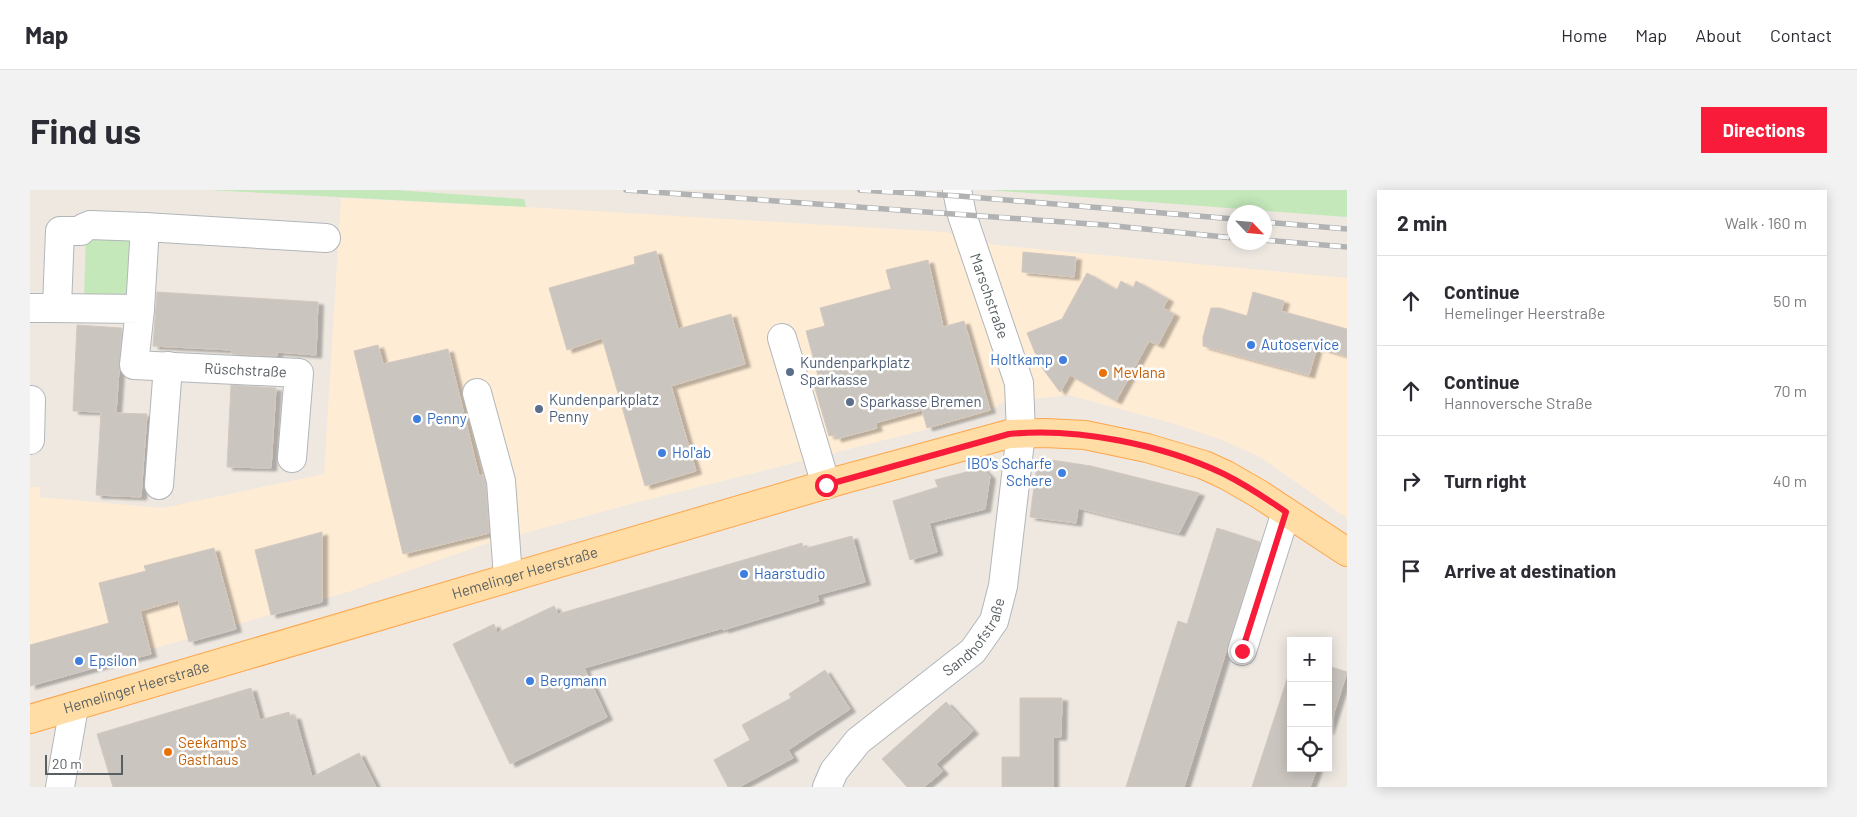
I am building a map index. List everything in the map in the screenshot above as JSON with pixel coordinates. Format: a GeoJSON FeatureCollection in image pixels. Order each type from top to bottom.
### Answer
{"type":"FeatureCollection","features":[{"type":"Feature","properties":{"kind":"main road","name":"Hemelinger Heerstraße"},"geometry":{"type":"LineString","coordinates":[[30,719],[826,485],[1009,434],[1045,432],[1085,436],[1147,448],[1204,465],[1259,494],[1347,552]]}},
{"type":"Feature","properties":{"kind":"street","name":"Marschstraße"},"geometry":{"type":"LineString","coordinates":[[957,190],[962,215],[1019,383],[1021,433]]}},
{"type":"Feature","properties":{"kind":"street"},"geometry":{"type":"LineString","coordinates":[[41,308],[56,306],[58,300],[58,234],[60,231],[81,231],[90,225],[326,238]]}},
{"type":"Feature","properties":{"kind":"street","name":"Rüschstraße"},"geometry":{"type":"LineString","coordinates":[[145,227],[140,309],[134,364],[298,374],[292,458]]}},
{"type":"Feature","properties":{"kind":"street"},"geometry":{"type":"LineString","coordinates":[[41,308],[140,309]]}},
{"type":"Feature","properties":{"kind":"street"},"geometry":{"type":"LineString","coordinates":[[782,338],[826,485]]}},
{"type":"Feature","properties":{"kind":"street"},"geometry":{"type":"LineString","coordinates":[[159,485],[168,366]]}},
{"type":"Feature","properties":{"kind":"street"},"geometry":{"type":"LineString","coordinates":[[477,393],[501,481],[508,578]]}},
{"type":"Feature","properties":{"kind":"street"},"geometry":{"type":"LineString","coordinates":[[30,400],[30,440]]}},
{"type":"Feature","properties":{"kind":"street","name":"Sandhofstraße"},"geometry":{"type":"LineString","coordinates":[[827,787],[834,771],[858,741],[973,651],[994,621],[1003,586],[1021,433]]}},
{"type":"Feature","properties":{"kind":"street"},"geometry":{"type":"LineString","coordinates":[[1242,651],[1286,512]]}},
{"type":"Feature","properties":{"kind":"street"},"geometry":{"type":"LineString","coordinates":[[60,787],[74,707]]}},
{"type":"Feature","properties":{"kind":"shaded area"},"geometry":{"type":"Polygon","coordinates":[[[341,198],[946,232],[996,245],[1347,278],[1347,518],[1260,457],[1222,440],[1168,422],[1068,395],[1001,403],[988,414],[627,505],[482,545],[351,591],[30,685],[30,487],[41,487],[39,497],[163,508],[324,474],[341,198]]]}},
{"type":"Feature","properties":{"kind":"green space"},"geometry":{"type":"Polygon","coordinates":[[[209,190],[395,190],[524,199],[526,207],[209,190]]]}},
{"type":"Feature","properties":{"kind":"green space"},"geometry":{"type":"Polygon","coordinates":[[[989,190],[1347,190],[1347,217],[1272,211],[1272,205],[1227,205],[1227,208],[989,190]]]}},
{"type":"Feature","properties":{"kind":"green space"},"geometry":{"type":"Polygon","coordinates":[[[86,233],[138,236],[135,301],[84,299],[86,233]]]}},
{"type":"Feature","properties":{"kind":"building"},"geometry":{"type":"Polygon","coordinates":[[[656,251],[678,329],[731,314],[745,364],[671,386],[696,471],[645,486],[602,338],[567,350],[549,288],[635,264],[634,257],[656,251]]]}},
{"type":"Feature","properties":{"kind":"building"},"geometry":{"type":"Polygon","coordinates":[[[1023,252],[1076,257],[1074,277],[1022,272],[1023,252]]]}},
{"type":"Feature","properties":{"kind":"building"},"geometry":{"type":"Polygon","coordinates":[[[928,260],[943,327],[964,321],[990,410],[927,428],[922,410],[875,423],[877,428],[836,439],[835,435],[829,436],[814,385],[820,383],[806,331],[825,326],[820,308],[891,289],[886,270],[928,260]]]}},
{"type":"Feature","properties":{"kind":"building"},"geometry":{"type":"Polygon","coordinates":[[[1087,273],[1117,290],[1121,281],[1133,288],[1136,281],[1168,299],[1163,308],[1174,314],[1158,345],[1149,341],[1116,401],[1070,375],[1060,392],[1040,365],[1027,333],[1062,319],[1087,273]]]}},
{"type":"Feature","properties":{"kind":"building"},"geometry":{"type":"Polygon","coordinates":[[[157,292],[318,302],[316,355],[277,352],[277,356],[232,354],[232,350],[153,346],[157,292]]]}},
{"type":"Feature","properties":{"kind":"building"},"geometry":{"type":"Polygon","coordinates":[[[1253,292],[1284,301],[1281,311],[1347,329],[1347,356],[1317,347],[1309,375],[1203,346],[1203,337],[1211,308],[1220,308],[1247,316],[1253,292]]]}},
{"type":"Feature","properties":{"kind":"building"},"geometry":{"type":"Polygon","coordinates":[[[77,325],[122,328],[116,413],[147,414],[141,497],[96,495],[101,412],[73,411],[77,325]]]}},
{"type":"Feature","properties":{"kind":"building","name":"Penny"},"geometry":{"type":"Polygon","coordinates":[[[378,345],[383,364],[448,349],[479,476],[483,475],[486,484],[489,533],[403,554],[354,351],[378,345]]]}},
{"type":"Feature","properties":{"kind":"building"},"geometry":{"type":"Polygon","coordinates":[[[231,385],[276,388],[271,468],[227,467],[231,385]]]}},
{"type":"Feature","properties":{"kind":"building"},"geometry":{"type":"Polygon","coordinates":[[[1038,458],[1091,466],[1199,493],[1179,533],[1078,508],[1076,523],[1030,517],[1038,458]]]}},
{"type":"Feature","properties":{"kind":"building"},"geometry":{"type":"Polygon","coordinates":[[[982,468],[990,476],[985,509],[929,523],[937,552],[910,560],[893,501],[938,487],[935,480],[982,468]]]}},
{"type":"Feature","properties":{"kind":"building"},"geometry":{"type":"Polygon","coordinates":[[[1217,528],[1260,542],[1184,787],[1126,787],[1178,621],[1187,624],[1217,528]]]}},
{"type":"Feature","properties":{"kind":"building"},"geometry":{"type":"Polygon","coordinates":[[[322,532],[322,602],[271,615],[255,550],[322,532]]]}},
{"type":"Feature","properties":{"kind":"building"},"geometry":{"type":"Polygon","coordinates":[[[852,536],[865,582],[817,595],[819,601],[723,630],[723,628],[584,668],[607,717],[510,764],[453,644],[494,624],[497,633],[554,606],[558,614],[802,543],[803,549],[852,536]]]}},
{"type":"Feature","properties":{"kind":"building"},"geometry":{"type":"Polygon","coordinates":[[[214,548],[236,629],[189,642],[178,600],[140,611],[151,654],[30,686],[30,645],[109,623],[99,583],[146,571],[144,566],[214,548]]]}},
{"type":"Feature","properties":{"kind":"building"},"geometry":{"type":"Polygon","coordinates":[[[1332,667],[1347,672],[1332,719],[1332,667]]]}},
{"type":"Feature","properties":{"kind":"building"},"geometry":{"type":"Polygon","coordinates":[[[825,670],[850,709],[788,750],[793,758],[739,787],[728,787],[714,760],[750,740],[742,725],[791,698],[789,694],[825,670]]]}},
{"type":"Feature","properties":{"kind":"building"},"geometry":{"type":"Polygon","coordinates":[[[1287,679],[1287,772],[1316,772],[1310,787],[1252,787],[1287,679]]]}},
{"type":"Feature","properties":{"kind":"building"},"geometry":{"type":"Polygon","coordinates":[[[251,688],[260,720],[289,712],[290,717],[295,716],[312,777],[359,753],[376,787],[113,787],[97,734],[251,688]]]}},
{"type":"Feature","properties":{"kind":"building"},"geometry":{"type":"Polygon","coordinates":[[[1020,698],[1062,698],[1061,737],[1053,737],[1053,787],[1002,787],[1002,757],[1020,757],[1020,698]]]}},
{"type":"Feature","properties":{"kind":"building"},"geometry":{"type":"Polygon","coordinates":[[[946,702],[973,731],[936,764],[943,771],[924,787],[907,787],[882,759],[946,702]]]}},
{"type":"Feature","properties":{"kind":"railway"},"geometry":{"type":"LineString","coordinates":[[626,190],[1105,225],[1227,237]]}},
{"type":"Feature","properties":{"kind":"railway"},"geometry":{"type":"LineString","coordinates":[[860,190],[959,196],[1227,218]]}},
{"type":"Feature","properties":{"kind":"railway"},"geometry":{"type":"LineString","coordinates":[[1272,223],[1347,229]]}},
{"type":"Feature","properties":{"kind":"railway"},"geometry":{"type":"LineString","coordinates":[[1272,241],[1347,247]]}},
{"type":"Feature","properties":{"kind":"place","name":"Autoservice"},"geometry":{"type":"Point","coordinates":[1251,345]}},
{"type":"Feature","properties":{"kind":"place","name":"Holtkamp"},"geometry":{"type":"Point","coordinates":[1063,360]}},
{"type":"Feature","properties":{"kind":"place","name":"Kundenparkplatz Sparkasse"},"geometry":{"type":"Point","coordinates":[790,372]}},
{"type":"Feature","properties":{"kind":"place","name":"Mevlana"},"geometry":{"type":"Point","coordinates":[1103,373]}},
{"type":"Feature","properties":{"kind":"place","name":"Sparkasse Bremen"},"geometry":{"type":"Point","coordinates":[850,402]}},
{"type":"Feature","properties":{"kind":"place","name":"Kundenparkplatz Penny"},"geometry":{"type":"Point","coordinates":[539,409]}},
{"type":"Feature","properties":{"kind":"place","name":"Penny"},"geometry":{"type":"Point","coordinates":[417,419]}},
{"type":"Feature","properties":{"kind":"place","name":"Hol'ab"},"geometry":{"type":"Point","coordinates":[662,453]}},
{"type":"Feature","properties":{"kind":"place","name":"IBO's Scharfe Schere"},"geometry":{"type":"Point","coordinates":[1062,473]}},
{"type":"Feature","properties":{"kind":"place","name":"Haarstudio"},"geometry":{"type":"Point","coordinates":[744,574]}},
{"type":"Feature","properties":{"kind":"place","name":"Epsilon"},"geometry":{"type":"Point","coordinates":[79,661]}},
{"type":"Feature","properties":{"kind":"place","name":"Bergmann"},"geometry":{"type":"Point","coordinates":[530,681]}},
{"type":"Feature","properties":{"kind":"place","name":"Seekamp's Gasthaus"},"geometry":{"type":"Point","coordinates":[168,752]}},
{"type":"Feature","properties":{"kind":"route"},"geometry":{"type":"LineString","coordinates":[[826,485],[1009,434],[1021,433],[1045,432],[1085,436],[1147,448],[1204,465],[1226,475],[1286,512],[1242,651]]}}]}
